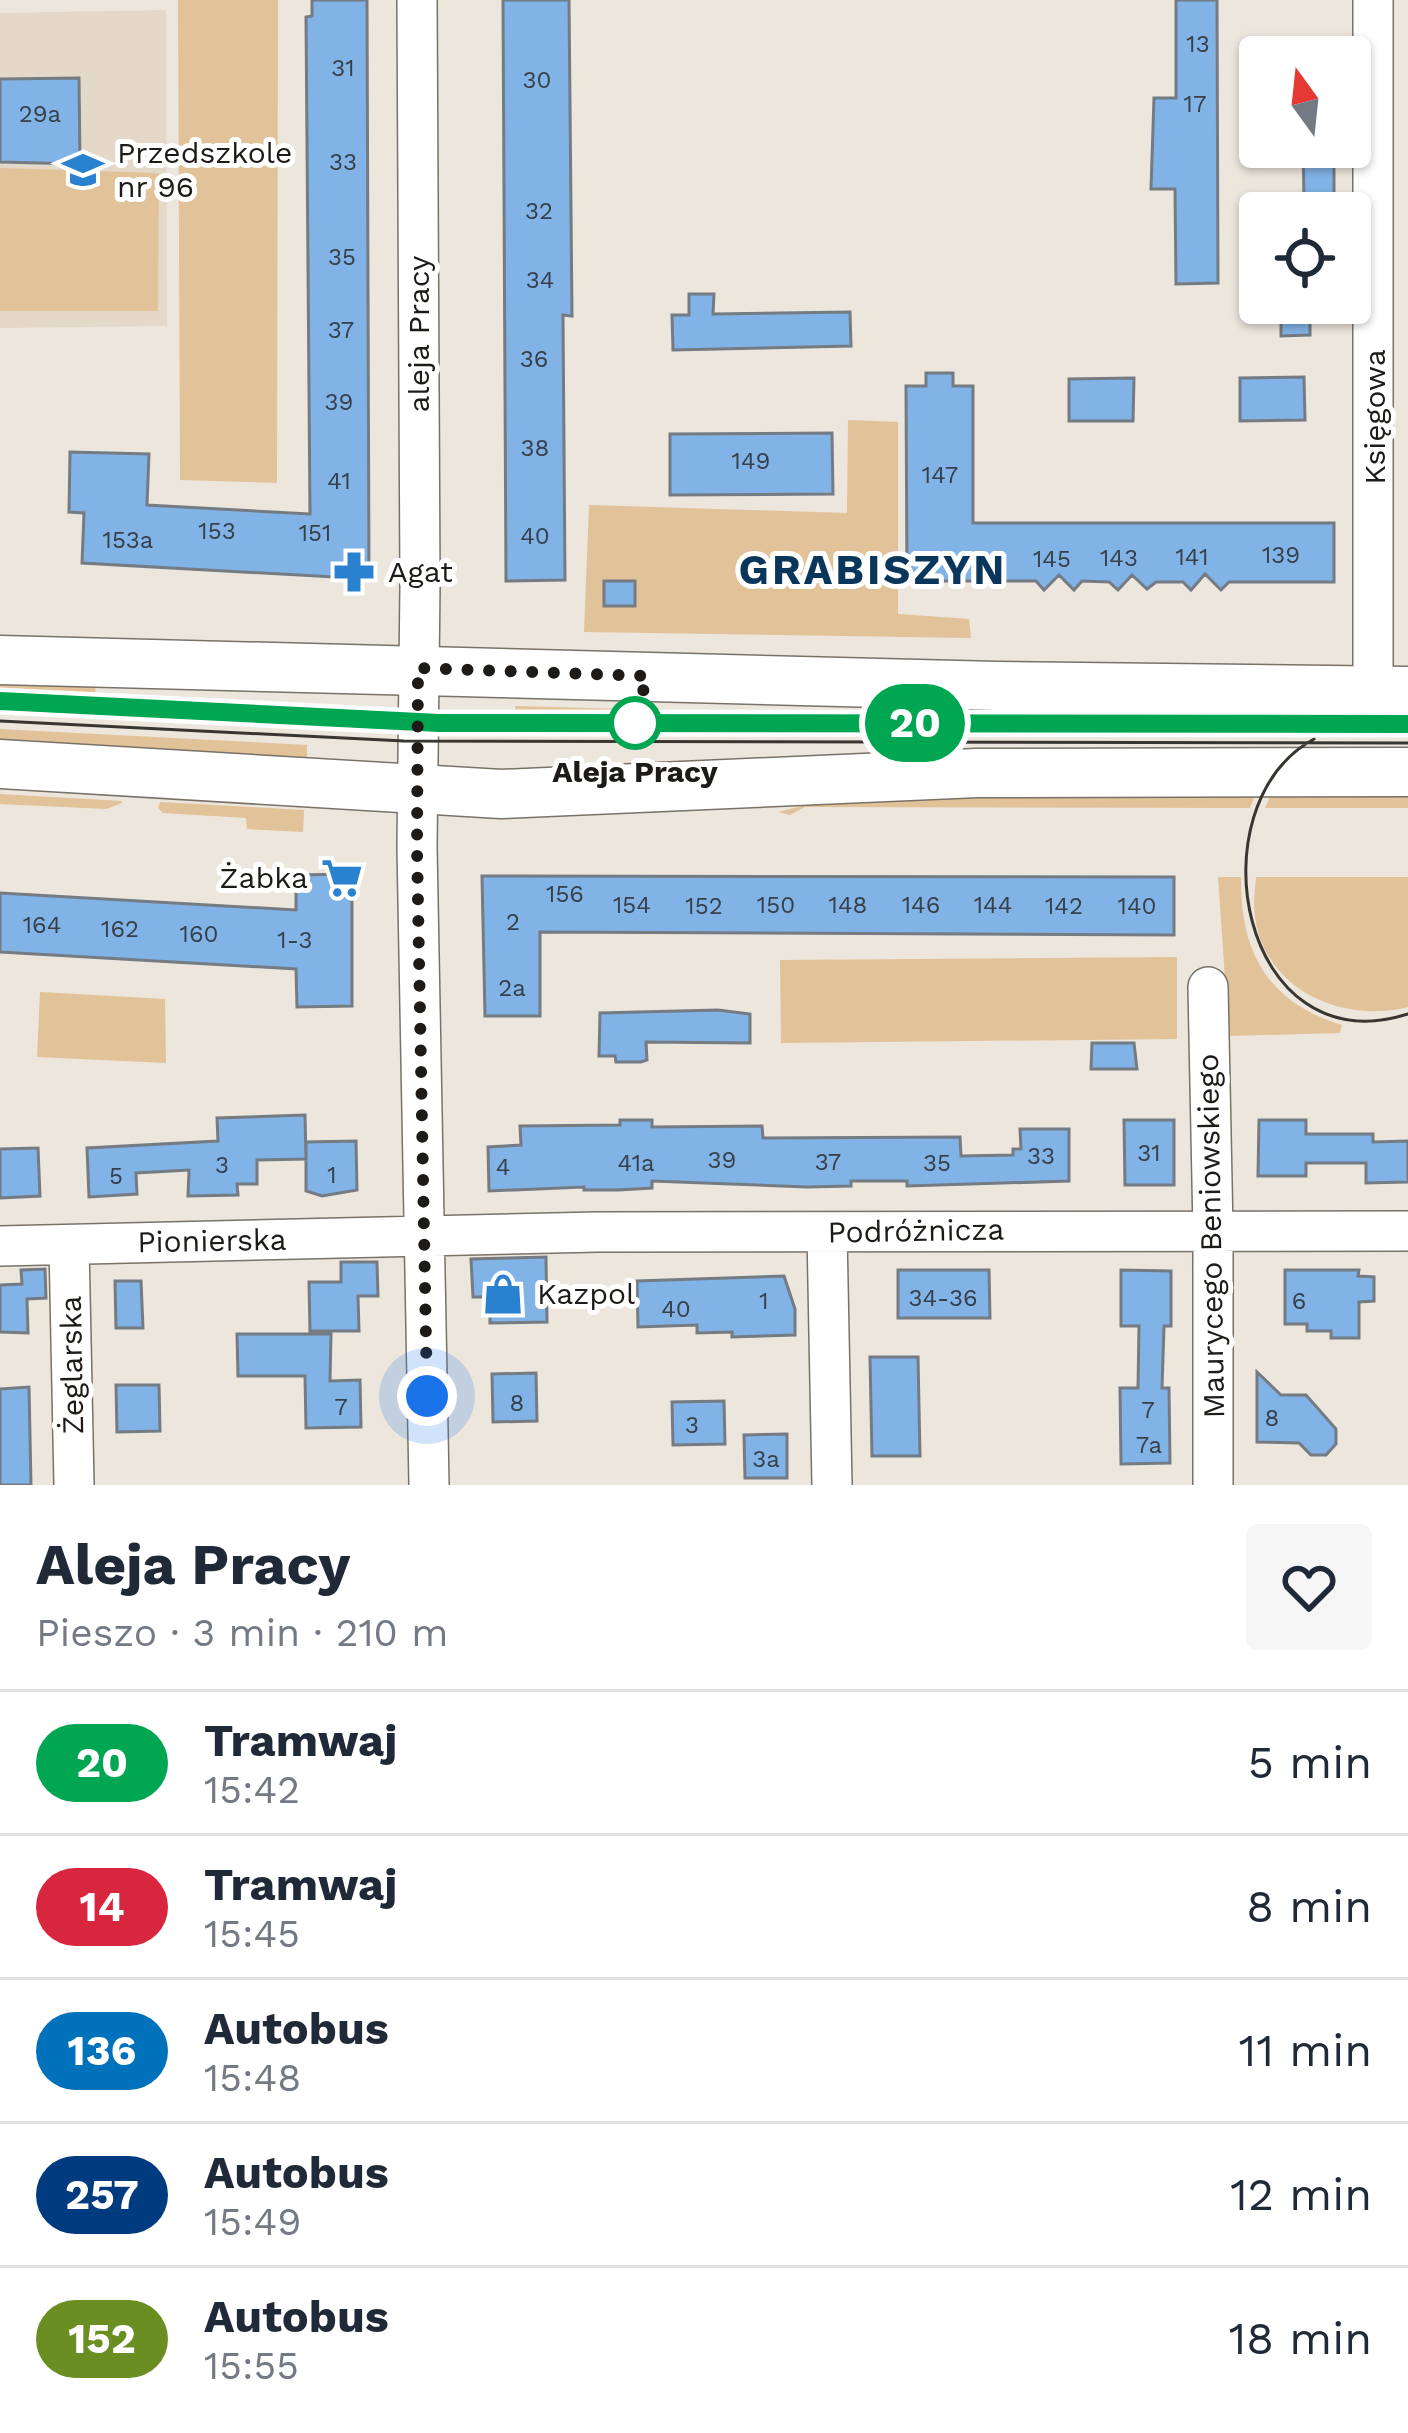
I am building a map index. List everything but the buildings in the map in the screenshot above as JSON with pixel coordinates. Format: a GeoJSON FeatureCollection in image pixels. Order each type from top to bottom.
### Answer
{"type":"FeatureCollection","features":[{"type":"Feature","properties":{"kind":"main road"},"geometry":{"type":"LineString","coordinates":[[0,660],[996,686],[1391,690]]}},
{"type":"Feature","properties":{"kind":"main road"},"geometry":{"type":"LineString","coordinates":[[0,764],[501,794],[977,773],[1408,772]]}},
{"type":"Feature","properties":{"kind":"street","name":"aleja Pracy"},"geometry":{"type":"LineString","coordinates":[[417,0],[418,789],[428,1485]]}},
{"type":"Feature","properties":{"kind":"street","name":"Księgowa"},"geometry":{"type":"LineString","coordinates":[[1373,0],[1391,690]]}},
{"type":"Feature","properties":{"kind":"street","name":"Maurycego Beniowskiego"},"geometry":{"type":"LineString","coordinates":[[1208,987],[1213,1485]]}},
{"type":"Feature","properties":{"kind":"street","name":"Podróżnicza"},"geometry":{"type":"LineString","coordinates":[[424,1236],[1408,1232]]}},
{"type":"Feature","properties":{"kind":"street"},"geometry":{"type":"LineString","coordinates":[[826,1233],[832,1485]]}},
{"type":"Feature","properties":{"kind":"street","name":"Pionierska"},"geometry":{"type":"LineString","coordinates":[[0,1246],[424,1236]]}},
{"type":"Feature","properties":{"kind":"street","name":"Żeglarska"},"geometry":{"type":"LineString","coordinates":[[69,1245],[74,1485]]}},
{"type":"Feature","properties":{"kind":"shaded area"},"geometry":{"type":"Polygon","coordinates":[[[178,0],[278,0],[277,483],[180,480],[178,0]]]}},
{"type":"Feature","properties":{"kind":"shaded area","name":"Przedszkole nr 96"},"geometry":{"type":"Polygon","coordinates":[[[166,10],[167,326],[0,328],[0,13],[166,10]]]}},
{"type":"Feature","properties":{"kind":"shaded area"},"geometry":{"type":"Polygon","coordinates":[[[0,168],[159,173],[158,311],[0,311],[0,168]]]}},
{"type":"Feature","properties":{"kind":"shaded area"},"geometry":{"type":"Polygon","coordinates":[[[848,420],[898,422],[898,614],[969,619],[971,638],[584,632],[589,505],[847,513],[848,420]]]}},
{"type":"Feature","properties":{"kind":"shaded area"},"geometry":{"type":"Polygon","coordinates":[[[0,677],[96,680],[95,701],[0,696],[0,677]]]}},
{"type":"Feature","properties":{"kind":"shaded area"},"geometry":{"type":"Polygon","coordinates":[[[515,706],[848,715],[1001,708],[1408,710],[1408,716],[1287,716],[1286,720],[516,717],[515,706]]]}},
{"type":"Feature","properties":{"kind":"shaded area"},"geometry":{"type":"Polygon","coordinates":[[[0,729],[307,745],[307,759],[0,742],[0,729]]]}},
{"type":"Feature","properties":{"kind":"shaded area"},"geometry":{"type":"Polygon","coordinates":[[[1256,792],[1250,808],[805,807],[790,815],[778,812],[822,801],[858,798],[1256,792]]]}},
{"type":"Feature","properties":{"kind":"shaded area"},"geometry":{"type":"Polygon","coordinates":[[[1272,792],[1408,792],[1408,808],[1265,808],[1272,792]]]}},
{"type":"Feature","properties":{"kind":"shaded area"},"geometry":{"type":"Polygon","coordinates":[[[0,794],[122,803],[106,809],[0,804],[0,794]]]}},
{"type":"Feature","properties":{"kind":"shaded area"},"geometry":{"type":"Polygon","coordinates":[[[160,802],[304,810],[303,832],[247,829],[246,818],[163,813],[160,802]]]}},
{"type":"Feature","properties":{"kind":"shaded area"},"geometry":{"type":"Polygon","coordinates":[[[1218,877],[1241,877],[1246,929],[1263,971],[1295,1003],[1342,1025],[1340,1033],[1229,1036],[1218,877]]]}},
{"type":"Feature","properties":{"kind":"shaded area"},"geometry":{"type":"Polygon","coordinates":[[[1256,877],[1408,877],[1408,1007],[1383,1011],[1333,1005],[1290,982],[1261,942],[1254,911],[1256,877]]]}},
{"type":"Feature","properties":{"kind":"shaded area"},"geometry":{"type":"Polygon","coordinates":[[[1177,957],[1177,1039],[781,1043],[780,960],[1177,957]]]}},
{"type":"Feature","properties":{"kind":"shaded area"},"geometry":{"type":"Polygon","coordinates":[[[40,992],[165,999],[166,1063],[37,1057],[40,992]]]}},
{"type":"Feature","properties":{"kind":"tram line"},"geometry":{"type":"LineString","coordinates":[[0,701],[439,723],[1408,724]]}},
{"type":"Feature","properties":{"kind":"tram line","name":"20"},"geometry":{"type":"LineString","coordinates":[[0,701],[439,723],[1408,724]]}},
{"type":"Feature","properties":{"kind":"tram line"},"geometry":{"type":"LineString","coordinates":[[0,721],[404,741],[1408,743]]}},
{"type":"Feature","properties":{"kind":"tram line"},"geometry":{"type":"LineString","coordinates":[[1314,739],[1276,772],[1254,818],[1246,869],[1252,921],[1272,968],[1305,1003],[1351,1020],[1408,1014]]}},
{"type":"Feature","properties":{"kind":"place","name":"Przedszkole nr 96"},"geometry":{"type":"Point","coordinates":[83,170]}},
{"type":"Feature","properties":{"kind":"place","name":"Agat"},"geometry":{"type":"Point","coordinates":[354,572]}},
{"type":"Feature","properties":{"kind":"place","name":"Aleja Pracy"},"geometry":{"type":"Point","coordinates":[635,723]}},
{"type":"Feature","properties":{"kind":"place","name":"Żabka"},"geometry":{"type":"Point","coordinates":[342,878]}},
{"type":"Feature","properties":{"kind":"place","name":"Kazpol"},"geometry":{"type":"Point","coordinates":[503,1294]}},
{"type":"Feature","properties":{"kind":"district","name":"GRABISZYN"},"geometry":{"type":"Point","coordinates":[873,569]}},
{"type":"Feature","properties":{"kind":"route"},"geometry":{"type":"LineString","coordinates":[[427,1396],[418,668],[647,676],[635,723]]}}]}
